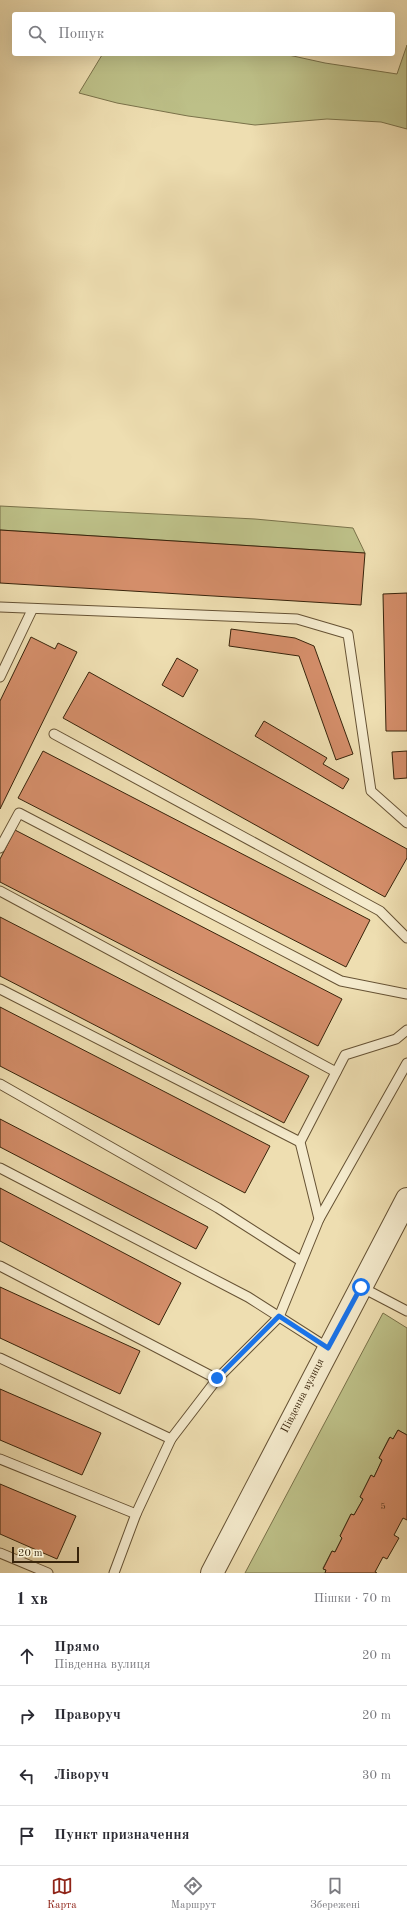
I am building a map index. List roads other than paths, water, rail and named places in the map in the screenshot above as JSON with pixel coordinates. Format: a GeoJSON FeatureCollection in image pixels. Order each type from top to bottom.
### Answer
{"type":"FeatureCollection","features":[{"type":"Feature","properties":{"kind":"street","name":"Південна вулиця"},"geometry":{"type":"LineString","coordinates":[[212,1573],[407,1199]]}},
{"type":"Feature","properties":{"kind":"lane"},"geometry":{"type":"LineString","coordinates":[[0,607],[32,610],[297,619],[348,634],[371,791],[407,823]]}},
{"type":"Feature","properties":{"kind":"lane"},"geometry":{"type":"LineString","coordinates":[[0,677],[32,610]]}},
{"type":"Feature","properties":{"kind":"lane"},"geometry":{"type":"LineString","coordinates":[[54,734],[380,911],[407,938]]}},
{"type":"Feature","properties":{"kind":"lane"},"geometry":{"type":"LineString","coordinates":[[0,848],[19,813],[341,981],[407,994]]}},
{"type":"Feature","properties":{"kind":"lane"},"geometry":{"type":"LineString","coordinates":[[0,891],[336,1072]]}},
{"type":"Feature","properties":{"kind":"lane"},"geometry":{"type":"LineString","coordinates":[[0,989],[300,1142]]}},
{"type":"Feature","properties":{"kind":"lane"},"geometry":{"type":"LineString","coordinates":[[319,1219],[300,1142],[345,1055],[396,1039],[407,1030]]}},
{"type":"Feature","properties":{"kind":"lane"},"geometry":{"type":"LineString","coordinates":[[114,1573],[136,1514],[171,1439],[217,1378],[279,1316],[319,1219],[407,1063]]}},
{"type":"Feature","properties":{"kind":"lane"},"geometry":{"type":"LineString","coordinates":[[0,1084],[218,1208],[301,1261]]}},
{"type":"Feature","properties":{"kind":"lane"},"geometry":{"type":"LineString","coordinates":[[0,1168],[248,1297],[328,1348]]}},
{"type":"Feature","properties":{"kind":"lane"},"geometry":{"type":"LineString","coordinates":[[0,1266],[217,1378]]}},
{"type":"Feature","properties":{"kind":"lane"},"geometry":{"type":"LineString","coordinates":[[361,1287],[407,1311]]}},
{"type":"Feature","properties":{"kind":"lane"},"geometry":{"type":"LineString","coordinates":[[0,1358],[171,1439]]}},
{"type":"Feature","properties":{"kind":"lane"},"geometry":{"type":"LineString","coordinates":[[0,1459],[136,1514]]}},
{"type":"Feature","properties":{"kind":"lane"},"geometry":{"type":"LineString","coordinates":[[0,1553],[48,1573]]}}]}
